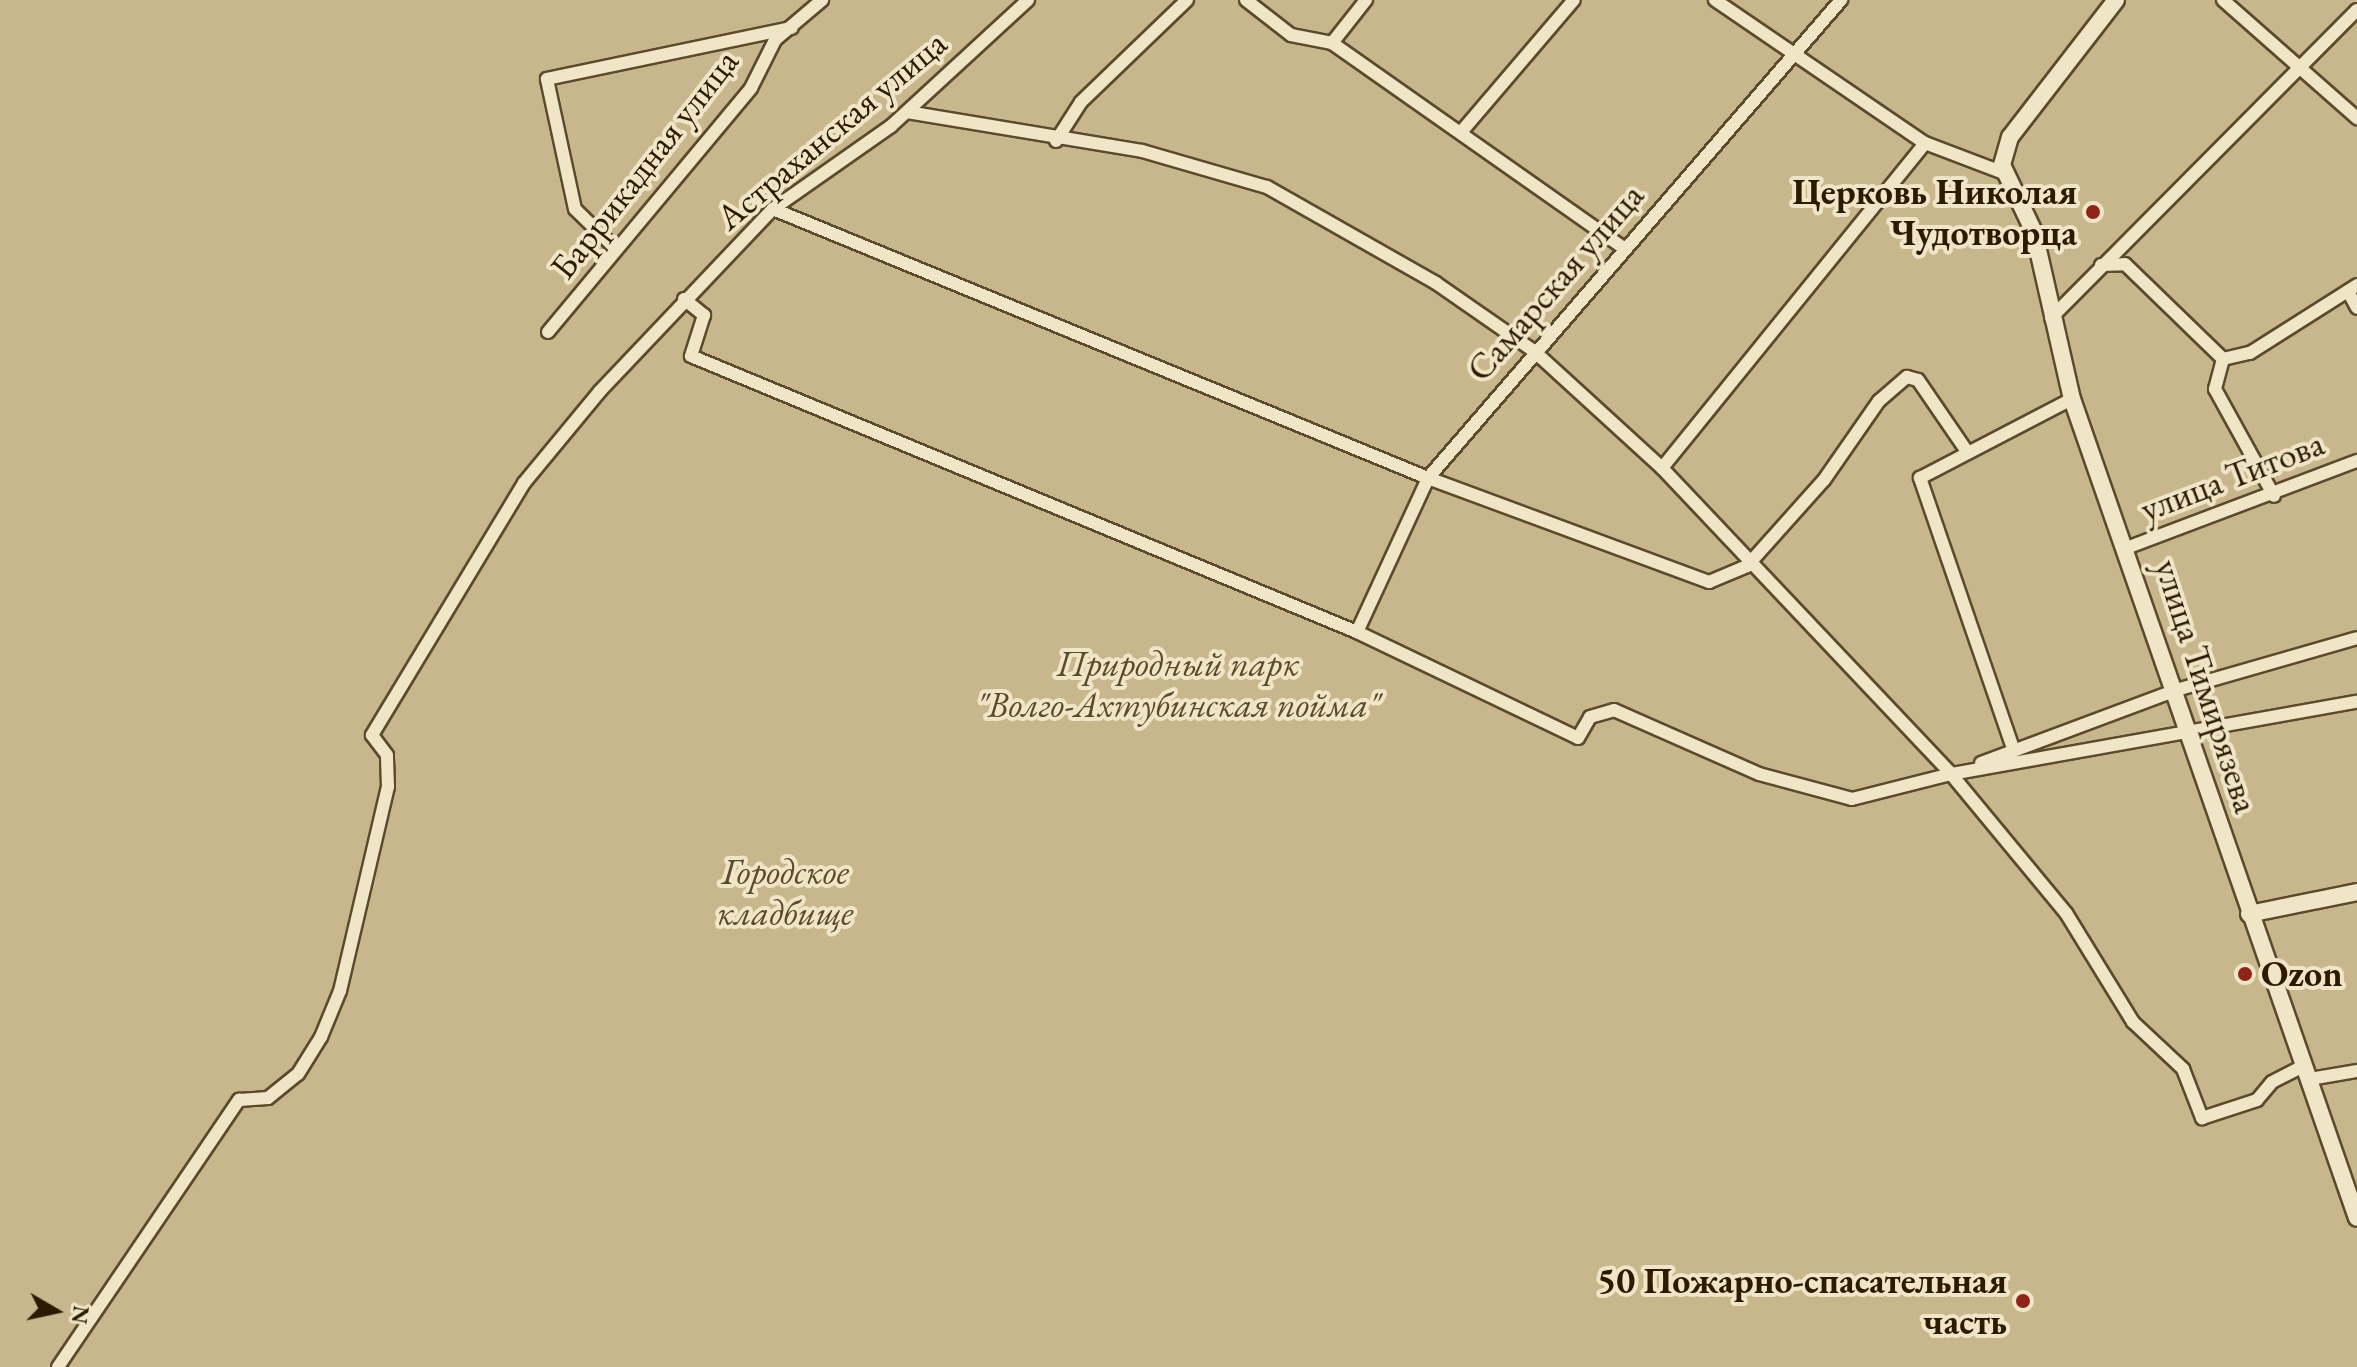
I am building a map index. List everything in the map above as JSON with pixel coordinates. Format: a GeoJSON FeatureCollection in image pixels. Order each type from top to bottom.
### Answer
{"type":"FeatureCollection","features":[{"type":"Feature","properties":{"kind":"street","name":"Баррикадная улица"},"geometry":{"type":"LineString","coordinates":[[548,332],[792,28],[822,0]]}},
{"type":"Feature","properties":{"kind":"street","name":"Астраханская улица"},"geometry":{"type":"LineString","coordinates":[[58,1367],[239,1100],[268,1098],[298,1074],[321,1037],[340,991],[389,786],[387,755],[372,735],[548,451],[684,299],[773,209],[907,112],[1028,0]]}},
{"type":"Feature","properties":{"kind":"street"},"geometry":{"type":"LineString","coordinates":[[1056,141],[1081,102],[1187,0]]}},
{"type":"Feature","properties":{"kind":"street"},"geometry":{"type":"LineString","coordinates":[[1246,0],[1291,35],[1332,43],[1462,131],[1625,249]]}},
{"type":"Feature","properties":{"kind":"street"},"geometry":{"type":"LineString","coordinates":[[1332,43],[1366,0]]}},
{"type":"Feature","properties":{"kind":"street"},"geometry":{"type":"LineString","coordinates":[[1462,131],[1574,0]]}},
{"type":"Feature","properties":{"kind":"street"},"geometry":{"type":"LineString","coordinates":[[1715,0],[1794,48],[1925,143],[2004,173],[2010,137],[2116,0]]}},
{"type":"Feature","properties":{"kind":"street","name":"Самарская улица"},"geometry":{"type":"LineString","coordinates":[[1357,632],[1428,478],[1794,48],[1841,0]]}},
{"type":"Feature","properties":{"kind":"street"},"geometry":{"type":"LineString","coordinates":[[2223,0],[2357,118]]}},
{"type":"Feature","properties":{"kind":"street"},"geometry":{"type":"LineString","coordinates":[[2051,318],[2101,265],[2302,72],[2357,10]]}},
{"type":"Feature","properties":{"kind":"street"},"geometry":{"type":"LineString","coordinates":[[616,249],[575,209],[547,79],[792,28]]}},
{"type":"Feature","properties":{"kind":"street"},"geometry":{"type":"LineString","coordinates":[[907,112],[1056,141],[1142,151],[1267,187],[1436,283],[1534,351],[1662,468],[1747,566],[1951,774],[2066,913],[2133,1022],[2183,1069],[2202,1118],[2257,1100],[2272,1082],[2307,1073],[2357,1071]]}},
{"type":"Feature","properties":{"kind":"street"},"geometry":{"type":"LineString","coordinates":[[1662,468],[1925,143]]}},
{"type":"Feature","properties":{"kind":"street","name":"улица Тимирязева"},"geometry":{"type":"LineString","coordinates":[[2004,173],[2034,232],[2051,318],[2072,399],[2129,547],[2249,914],[2357,1218]]}},
{"type":"Feature","properties":{"kind":"street"},"geometry":{"type":"LineString","coordinates":[[773,209],[1428,478],[1709,582],[1747,566],[1824,480],[1879,401],[1907,377],[1918,380],[1966,450]]}},
{"type":"Feature","properties":{"kind":"street"},"geometry":{"type":"LineString","coordinates":[[2101,265],[2125,264],[2223,359]]}},
{"type":"Feature","properties":{"kind":"street"},"geometry":{"type":"LineString","coordinates":[[2223,359],[2250,353],[2352,288],[2357,308]]}},
{"type":"Feature","properties":{"kind":"street"},"geometry":{"type":"LineString","coordinates":[[684,299],[704,315],[691,356],[1357,632],[1578,738],[1590,717],[1614,710],[1759,774],[1852,799],[1951,774],[2357,702]]}},
{"type":"Feature","properties":{"kind":"street"},"geometry":{"type":"LineString","coordinates":[[2223,359],[2215,389],[2274,496]]}},
{"type":"Feature","properties":{"kind":"street"},"geometry":{"type":"LineString","coordinates":[[2014,751],[1920,478],[1966,450],[2072,399]]}},
{"type":"Feature","properties":{"kind":"street","name":"улица Титова"},"geometry":{"type":"LineString","coordinates":[[2129,547],[2274,496],[2357,461]]}},
{"type":"Feature","properties":{"kind":"street"},"geometry":{"type":"LineString","coordinates":[[1951,774],[2176,690],[2357,638]]}},
{"type":"Feature","properties":{"kind":"street"},"geometry":{"type":"LineString","coordinates":[[2249,914],[2357,892]]}},
{"type":"Feature","properties":{"kind":"green space","name":"Природный парк \"Волго-Ахтубинская пойма\""},"geometry":{"type":"Polygon","coordinates":[[[0,0],[2357,0],[2357,1367],[0,1367],[0,0]]]}},
{"type":"Feature","properties":{"kind":"place","name":"Церковь Николая Чудотворца"},"geometry":{"type":"Point","coordinates":[2093,212]}},
{"type":"Feature","properties":{"kind":"place","name":"Ozon"},"geometry":{"type":"Point","coordinates":[2245,974]}},
{"type":"Feature","properties":{"kind":"place","name":"50 Пожарно-спасательная часть"},"geometry":{"type":"Point","coordinates":[2023,1301]}},
{"type":"Feature","properties":{"kind":"park label","name":"Городское кладбище"},"geometry":{"type":"Point","coordinates":[785,892]}}]}
